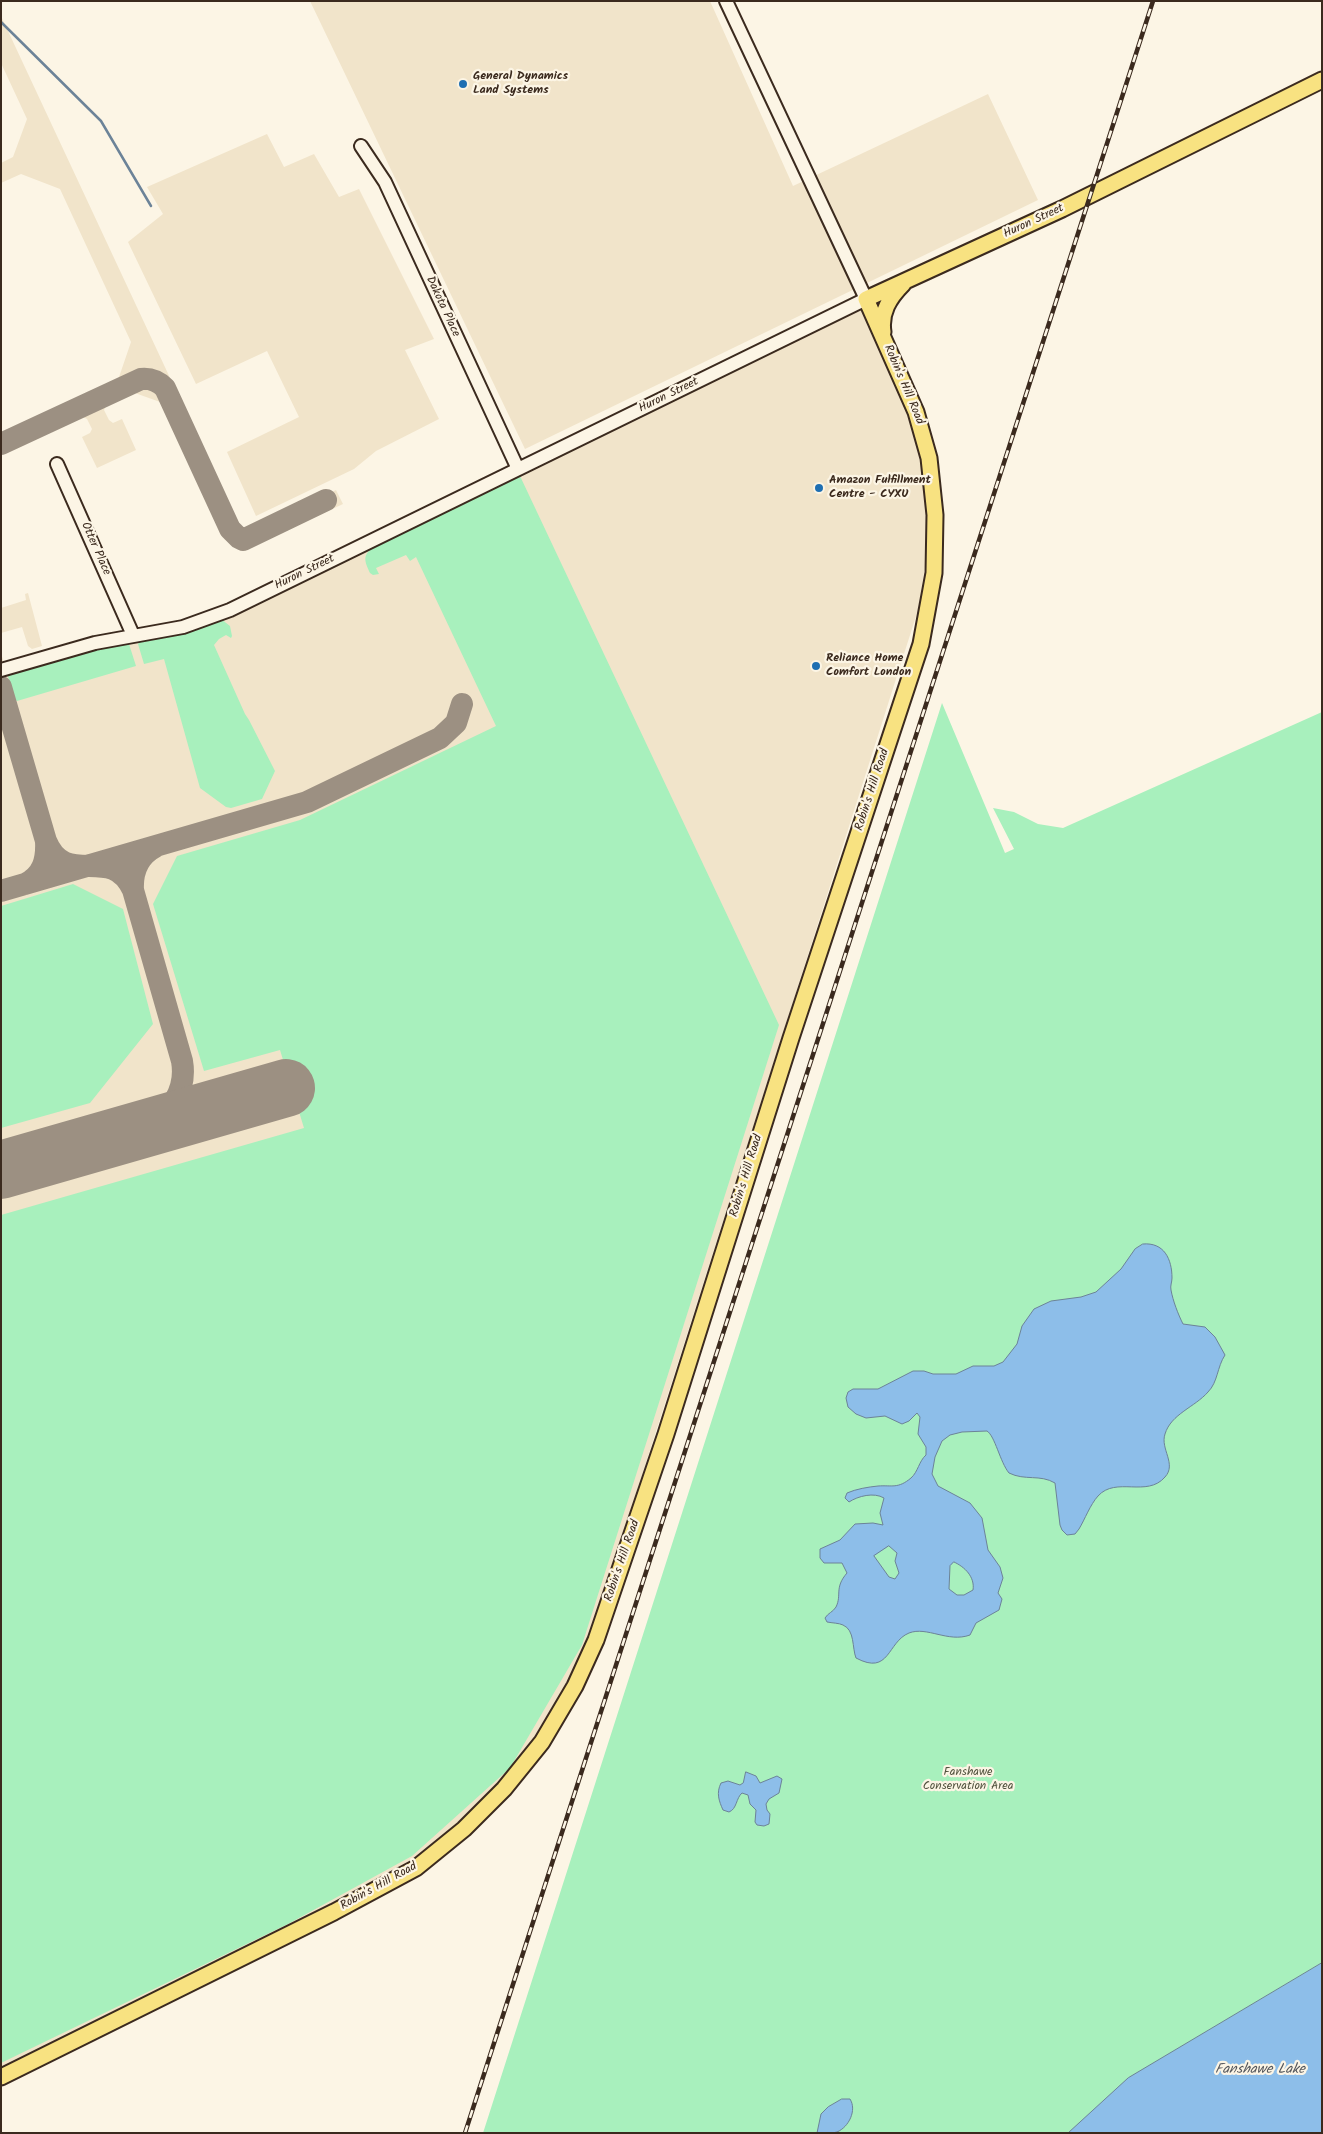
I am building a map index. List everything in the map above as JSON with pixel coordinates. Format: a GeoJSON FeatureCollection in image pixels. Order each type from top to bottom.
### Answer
{"type":"FeatureCollection","features":[{"type":"Feature","properties":{"kind":"main road","name":"Huron Street"},"geometry":{"type":"LineString","coordinates":[[866,299],[1062,209],[1322,80]]}},
{"type":"Feature","properties":{"kind":"main road"},"geometry":{"type":"LineString","coordinates":[[884,341],[882,321],[885,308],[894,292],[908,280]]}},
{"type":"Feature","properties":{"kind":"main road","name":"Robin's Hill Road"},"geometry":{"type":"LineString","coordinates":[[1,2076],[325,1917],[416,1868],[464,1829],[504,1789],[542,1742],[575,1686],[596,1640],[666,1434],[790,1040],[921,644],[934,573],[935,515],[929,458],[916,412],[866,299]]}},
{"type":"Feature","properties":{"kind":"street","name":"Robin's Hill Road"},"geometry":{"type":"LineString","coordinates":[[726,1],[866,299]]}},
{"type":"Feature","properties":{"kind":"street","name":"Dakota Place"},"geometry":{"type":"LineString","coordinates":[[361,146],[384,182],[518,469]]}},
{"type":"Feature","properties":{"kind":"street","name":"Huron Street"},"geometry":{"type":"LineString","coordinates":[[1,670],[95,643],[183,627],[230,610],[866,299]]}},
{"type":"Feature","properties":{"kind":"street","name":"Otter Place"},"geometry":{"type":"LineString","coordinates":[[57,464],[133,635]]}},
{"type":"Feature","properties":{"kind":"shaded area"},"geometry":{"type":"Polygon","coordinates":[[[310,1],[710,1],[793,186],[988,94],[1038,200],[525,449],[310,1]]]}},
{"type":"Feature","properties":{"kind":"shaded area"},"geometry":{"type":"Polygon","coordinates":[[[1,16],[242,532],[247,534],[336,490],[343,504],[271,538],[268,533],[239,547],[233,536],[225,540],[160,402],[135,393],[106,406],[104,410],[109,420],[113,423],[122,419],[136,450],[97,468],[82,437],[90,433],[92,429],[87,419],[83,417],[1,455],[1,434],[118,380],[131,342],[60,189],[21,174],[1,183],[1,163],[13,157],[27,119],[1,63],[1,16]]]}},
{"type":"Feature","properties":{"kind":"shaded area"},"geometry":{"type":"Polygon","coordinates":[[[267,134],[284,167],[314,154],[339,197],[359,189],[434,339],[405,350],[439,419],[376,451],[354,469],[256,516],[227,452],[299,417],[267,351],[196,384],[128,242],[163,214],[147,187],[267,134]]]}},
{"type":"Feature","properties":{"kind":"shaded area"},"geometry":{"type":"Polygon","coordinates":[[[865,307],[914,412],[929,516],[925,566],[918,610],[586,1651],[513,1772],[415,1861],[1,2069],[1,653],[7,673],[193,621],[865,307]]]}},
{"type":"Feature","properties":{"kind":"shaded area"},"geometry":{"type":"Polygon","coordinates":[[[28,593],[42,646],[32,649],[28,646],[22,627],[1,633],[1,608],[26,600],[25,594],[28,593]]]}},
{"type":"Feature","properties":{"kind":"green space"},"geometry":{"type":"Polygon","coordinates":[[[520,476],[779,1025],[582,1645],[510,1768],[412,1856],[288,1924],[1,2063],[1,1215],[304,1128],[280,1050],[204,1071],[153,904],[177,856],[300,820],[496,726],[416,557],[410,561],[406,555],[376,568],[379,574],[373,575],[370,573],[365,559],[372,548],[520,476]]]}},
{"type":"Feature","properties":{"kind":"green space"},"geometry":{"type":"Polygon","coordinates":[[[221,619],[230,626],[232,636],[231,638],[226,635],[214,645],[245,714],[275,771],[262,799],[231,808],[226,807],[200,788],[164,659],[144,664],[138,644],[143,637],[199,628],[221,619]]]}},
{"type":"Feature","properties":{"kind":"green space"},"geometry":{"type":"Polygon","coordinates":[[[126,641],[129,644],[136,666],[17,701],[14,698],[7,673],[126,641]]]}},
{"type":"Feature","properties":{"kind":"green space","name":"Fanshawe Conservation Area"},"geometry":{"type":"Polygon","coordinates":[[[942,703],[1005,853],[1014,849],[993,808],[1014,812],[1038,824],[1063,828],[1322,712],[1322,2133],[483,2133],[942,703]]]}},
{"type":"Feature","properties":{"kind":"green space"},"geometry":{"type":"Polygon","coordinates":[[[73,884],[123,909],[153,1024],[90,1103],[1,1128],[1,906],[73,884]]]}},
{"type":"Feature","properties":{"kind":"water"},"geometry":{"type":"Polygon","coordinates":[[[1143,1244],[1150,1244],[1165,1253],[1172,1271],[1172,1294],[1183,1324],[1205,1327],[1215,1337],[1225,1355],[1211,1388],[1203,1397],[1172,1421],[1168,1427],[1164,1440],[1169,1467],[1165,1477],[1158,1483],[1149,1486],[1105,1490],[1095,1500],[1075,1534],[1067,1535],[1060,1525],[1055,1483],[1049,1480],[1021,1477],[1009,1473],[993,1438],[987,1431],[962,1432],[950,1435],[942,1441],[935,1457],[932,1474],[938,1486],[970,1503],[982,1518],[988,1550],[1000,1567],[1003,1578],[998,1593],[1002,1599],[999,1610],[976,1623],[970,1635],[954,1637],[916,1631],[902,1637],[887,1656],[876,1663],[856,1658],[850,1631],[847,1627],[827,1622],[825,1618],[838,1603],[839,1587],[847,1573],[842,1563],[824,1563],[820,1558],[820,1549],[840,1540],[855,1524],[873,1523],[883,1525],[880,1513],[884,1498],[876,1495],[866,1495],[849,1502],[845,1498],[847,1493],[870,1487],[899,1485],[906,1481],[913,1476],[926,1455],[926,1447],[918,1434],[920,1417],[917,1413],[909,1421],[902,1424],[885,1416],[866,1418],[856,1414],[848,1407],[846,1398],[848,1392],[853,1389],[878,1389],[913,1371],[924,1371],[933,1374],[956,1374],[973,1366],[994,1366],[1003,1362],[1017,1344],[1022,1326],[1034,1309],[1051,1301],[1081,1297],[1096,1292],[1121,1269],[1135,1249],[1143,1244]],[[889,1546],[874,1556],[889,1577],[895,1579],[899,1573],[895,1561],[897,1553],[889,1546]],[[954,1562],[950,1566],[949,1589],[957,1595],[964,1595],[973,1590],[971,1577],[962,1567],[954,1562]]]}},
{"type":"Feature","properties":{"kind":"water"},"geometry":{"type":"Polygon","coordinates":[[[746,1772],[756,1776],[760,1783],[777,1776],[782,1779],[779,1793],[769,1799],[766,1804],[770,1814],[769,1824],[764,1826],[757,1825],[755,1822],[756,1810],[750,1804],[748,1795],[742,1793],[732,1811],[729,1812],[723,1810],[720,1803],[718,1794],[721,1783],[728,1781],[740,1785],[743,1783],[746,1772]]]}},
{"type":"Feature","properties":{"kind":"water","name":"Fanshawe Lake"},"geometry":{"type":"Polygon","coordinates":[[[1322,1963],[1322,2133],[1068,2133],[1128,2078],[1322,1963]]]}},
{"type":"Feature","properties":{"kind":"water"},"geometry":{"type":"Polygon","coordinates":[[[842,2099],[850,2099],[852,2103],[851,2118],[837,2132],[817,2133],[821,2114],[828,2107],[842,2099]]]}},
{"type":"Feature","properties":{"kind":"waterway"},"geometry":{"type":"LineString","coordinates":[[1,22],[101,121],[151,206]]}},
{"type":"Feature","properties":{"kind":"taxiway"},"geometry":{"type":"LineString","coordinates":[[1,444],[141,379],[148,379],[157,382],[165,388],[230,529],[239,538],[243,540],[326,500]]}},
{"type":"Feature","properties":{"kind":"taxiway"},"geometry":{"type":"LineString","coordinates":[[1,687],[46,841]]}},
{"type":"Feature","properties":{"kind":"taxiway"},"geometry":{"type":"LineString","coordinates":[[1,891],[307,802],[440,738],[456,723],[462,704]]}},
{"type":"Feature","properties":{"kind":"taxiway"},"geometry":{"type":"LineString","coordinates":[[25,884],[36,876],[43,866],[46,854],[46,841],[55,855],[65,863],[113,869],[124,876],[133,890],[137,865],[144,855],[155,847]]}},
{"type":"Feature","properties":{"kind":"taxiway"},"geometry":{"type":"LineString","coordinates":[[67,1149],[146,1126],[155,1121],[175,1100],[182,1082],[182,1061],[133,890]]}},
{"type":"Feature","properties":{"kind":"runway"},"geometry":{"type":"LineString","coordinates":[[1,1170],[286,1088]]}},
{"type":"Feature","properties":{"kind":"railway"},"geometry":{"type":"LineString","coordinates":[[465,2133],[1153,1]]}},
{"type":"Feature","properties":{"kind":"place","name":"General Dynamics Land Systems"},"geometry":{"type":"Point","coordinates":[463,84]}},
{"type":"Feature","properties":{"kind":"place","name":"Amazon Fulfillment Centre - CYXU"},"geometry":{"type":"Point","coordinates":[819,488]}},
{"type":"Feature","properties":{"kind":"place","name":"Reliance Home Comfort London"},"geometry":{"type":"Point","coordinates":[816,666]}}]}
